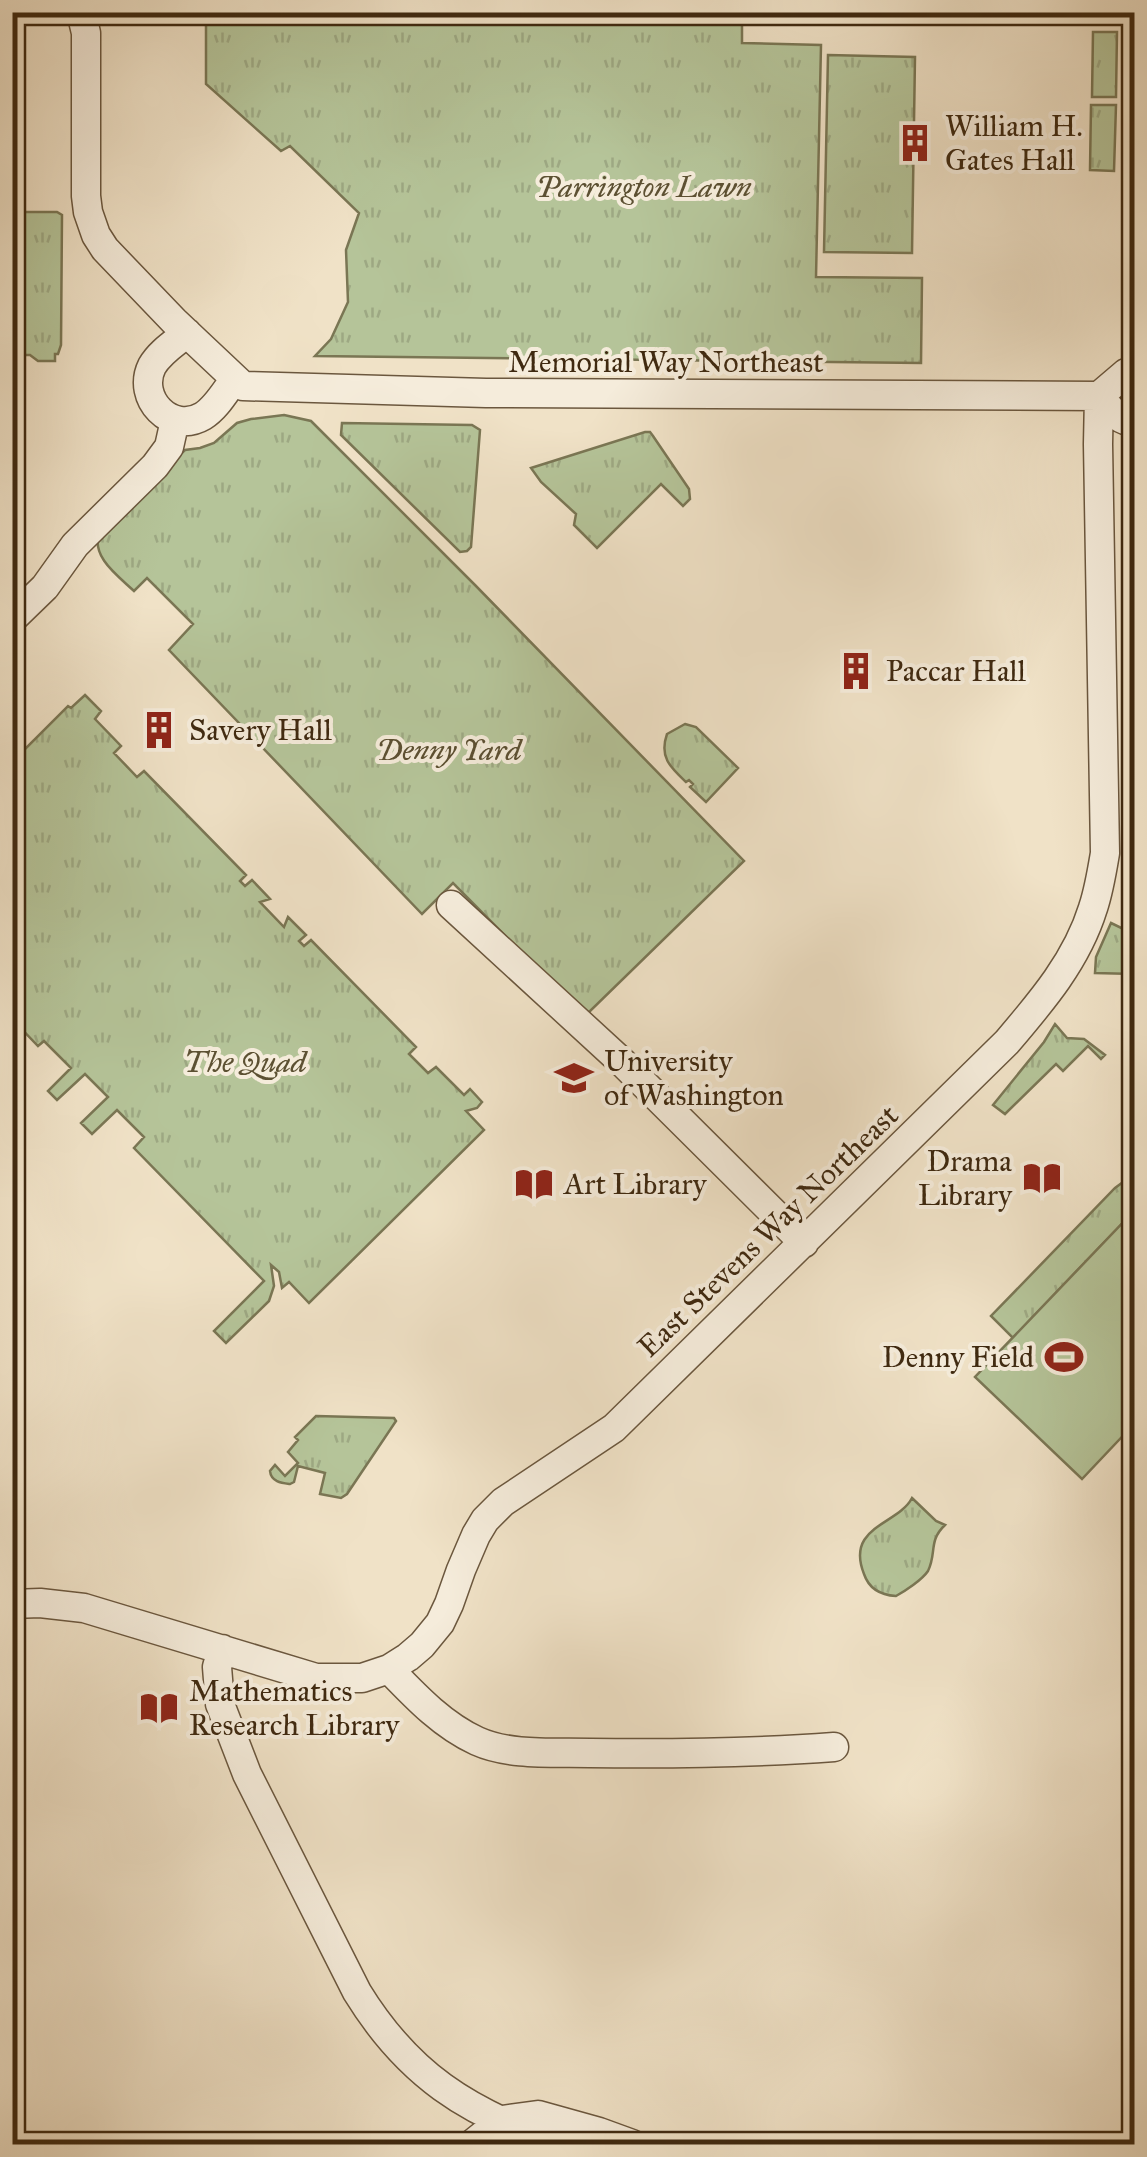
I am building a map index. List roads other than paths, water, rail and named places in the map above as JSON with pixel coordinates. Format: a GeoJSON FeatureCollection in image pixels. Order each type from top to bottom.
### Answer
{"type":"FeatureCollection","features":[{"type":"Feature","properties":{"kind":"street"},"geometry":{"type":"LineString","coordinates":[[81,12],[86,33],[86,196],[96,235],[105,249],[234,380],[207,414],[198,419],[175,420],[158,410],[147,382],[158,358],[187,333]]}},
{"type":"Feature","properties":{"kind":"street"},"geometry":{"type":"LineString","coordinates":[[1134,373],[1126,373],[1099,396],[1118,418],[1134,422]]}},
{"type":"Feature","properties":{"kind":"street","name":"Memorial Way Northeast"},"geometry":{"type":"LineString","coordinates":[[234,380],[249,388],[486,394],[1099,396]]}},
{"type":"Feature","properties":{"kind":"street","name":"East Stevens Way Northeast"},"geometry":{"type":"LineString","coordinates":[[12,1604],[40,1602],[84,1608],[316,1678],[356,1679],[388,1669],[408,1657],[440,1624],[476,1535],[502,1502],[614,1428],[1007,1042],[1059,978],[1077,947],[1093,909],[1105,852],[1099,396]]}},
{"type":"Feature","properties":{"kind":"street"},"geometry":{"type":"LineString","coordinates":[[12,619],[44,587],[75,544],[154,466],[168,447],[175,420]]}},
{"type":"Feature","properties":{"kind":"street"},"geometry":{"type":"LineString","coordinates":[[451,904],[622,1063],[804,1243]]}},
{"type":"Feature","properties":{"kind":"street"},"geometry":{"type":"LineString","coordinates":[[222,1649],[218,1667],[220,1704],[247,1774],[356,1992],[412,2064],[454,2096],[558,2144]]}},
{"type":"Feature","properties":{"kind":"street"},"geometry":{"type":"LineString","coordinates":[[388,1669],[440,1719],[479,1742],[510,1750],[763,1753],[834,1747]]}},
{"type":"Feature","properties":{"kind":"street"},"geometry":{"type":"LineString","coordinates":[[472,2144],[502,2120],[538,2115],[632,2144]]}},
{"type":"Feature","properties":{"kind":"place","name":"William H. Gates Hall"},"geometry":{"type":"Point","coordinates":[915,143]}},
{"type":"Feature","properties":{"kind":"place","name":"Paccar Hall"},"geometry":{"type":"Point","coordinates":[856,671]}},
{"type":"Feature","properties":{"kind":"place","name":"Savery Hall"},"geometry":{"type":"Point","coordinates":[159,730]}},
{"type":"Feature","properties":{"kind":"place","name":"University of Washington"},"geometry":{"type":"Point","coordinates":[574,1078]}},
{"type":"Feature","properties":{"kind":"place","name":"Drama Library"},"geometry":{"type":"Point","coordinates":[1042,1178]}},
{"type":"Feature","properties":{"kind":"place","name":"Art Library"},"geometry":{"type":"Point","coordinates":[534,1184]}},
{"type":"Feature","properties":{"kind":"place","name":"Denny Field"},"geometry":{"type":"Point","coordinates":[1064,1357]}},
{"type":"Feature","properties":{"kind":"place","name":"Mathematics Research Library"},"geometry":{"type":"Point","coordinates":[159,1708]}},
{"type":"Feature","properties":{"kind":"park label","name":"Parrington Lawn"},"geometry":{"type":"Point","coordinates":[644,187]}},
{"type":"Feature","properties":{"kind":"park label","name":"Denny Yard"},"geometry":{"type":"Point","coordinates":[449,750]}},
{"type":"Feature","properties":{"kind":"park label","name":"The Quad"},"geometry":{"type":"Point","coordinates":[245,1062]}}]}
